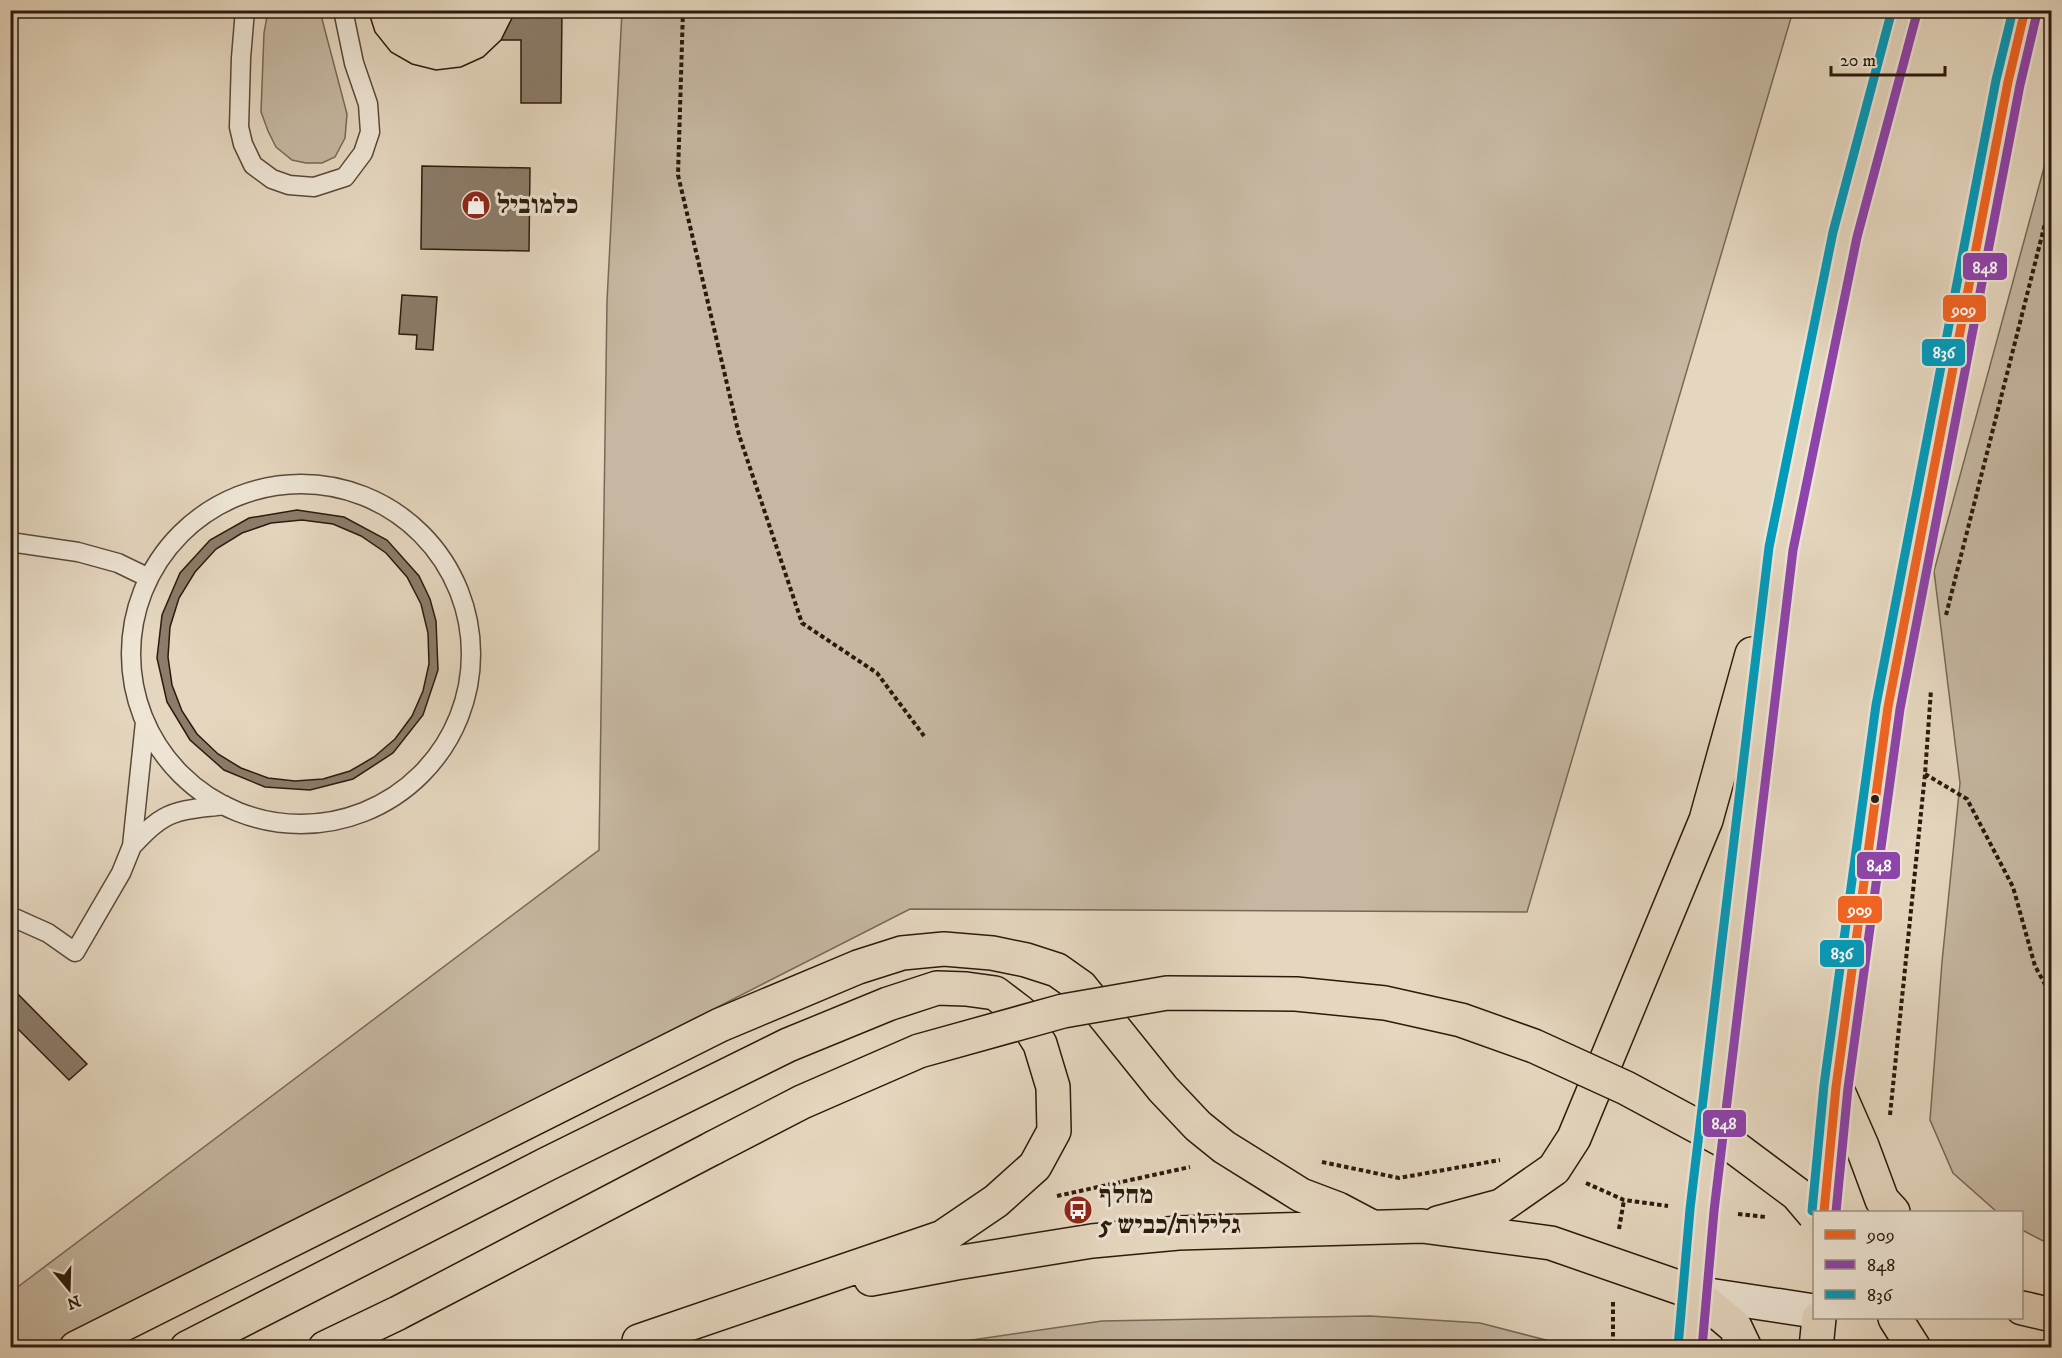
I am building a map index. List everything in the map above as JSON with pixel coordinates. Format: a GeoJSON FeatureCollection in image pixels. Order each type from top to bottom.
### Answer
{"type":"FeatureCollection","features":[{"type":"Feature","properties":{"kind":"highway"},"geometry":{"type":"LineString","coordinates":[[1422,1227],[1501,1206],[1554,1168],[1574,1137],[1706,820],[1781,548],[1845,234],[1905,10]]}},
{"type":"Feature","properties":{"kind":"highway"},"geometry":{"type":"LineString","coordinates":[[1824,1211],[1836,1087],[1888,707],[2008,82],[2025,10]]}},
{"type":"Feature","properties":{"kind":"highway"},"geometry":{"type":"LineString","coordinates":[[1690,1347],[1704,1198],[1781,548]]}},
{"type":"Feature","properties":{"kind":"highway"},"geometry":{"type":"LineString","coordinates":[[76,1347],[720,1025],[858,967],[902,953],[944,949],[992,953],[1026,960],[1057,970],[1081,987],[1163,1089],[1198,1126],[1224,1147],[1301,1195],[1338,1209],[1371,1227]]}},
{"type":"Feature","properties":{"kind":"highway"},"geometry":{"type":"LineString","coordinates":[[187,1347],[547,1164],[788,1045],[878,1008],[937,988],[995,993],[1020,1012],[1040,1044],[1053,1087],[1054,1131],[1035,1166],[996,1201],[943,1237],[630,1344]]}},
{"type":"Feature","properties":{"kind":"highway"},"geometry":{"type":"LineString","coordinates":[[325,1347],[398,1313],[802,1102],[919,1051],[1063,1011],[1167,993],[1296,994],[1385,1003],[1461,1020],[1534,1046],[1626,1088],[1730,1144],[1797,1194],[1813,1212]]}},
{"type":"Feature","properties":{"kind":"highway"},"geometry":{"type":"LineString","coordinates":[[1836,1087],[1862,1146],[1882,1200],[1892,1211]]}},
{"type":"Feature","properties":{"kind":"highway"},"geometry":{"type":"LineString","coordinates":[[630,1344],[858,1282],[956,1263],[1092,1241],[1178,1233],[1422,1227],[1551,1243],[1695,1293],[1735,1327],[1745,1347]]}},
{"type":"Feature","properties":{"kind":"highway"},"geometry":{"type":"LineString","coordinates":[[2023,1308],[2052,1317]]}},
{"type":"Feature","properties":{"kind":"highway"},"geometry":{"type":"LineString","coordinates":[[1816,1347],[1819,1319]]}},
{"type":"Feature","properties":{"kind":"highway"},"geometry":{"type":"LineString","coordinates":[[1896,1319],[1914,1347]]}},
{"type":"Feature","properties":{"kind":"street"},"geometry":{"type":"LineString","coordinates":[[1695,1293],[1813,1311]]}},
{"type":"Feature","properties":{"kind":"street"},"geometry":{"type":"LineString","coordinates":[[2023,1317],[2052,1317]]}},
{"type":"Feature","properties":{"kind":"lane"},"geometry":{"type":"LineString","coordinates":[[245,10],[239,127],[243,144],[253,165],[272,179],[289,185],[314,187],[345,177],[363,153],[370,132],[368,104],[354,63],[343,10]]}},
{"type":"Feature","properties":{"kind":"lane"},"geometry":{"type":"LineString","coordinates":[[300,483],[344,488],[385,505],[421,531],[448,565],[466,606],[473,649],[468,693],[450,739],[419,777],[379,806],[333,822],[283,824],[236,812],[193,787],[186,780],[160,751],[145,720],[138,706],[130,658],[136,609],[153,569],[180,534],[215,506],[256,489],[300,483]]}},
{"type":"Feature","properties":{"kind":"lane"},"geometry":{"type":"LineString","coordinates":[[10,542],[78,552],[118,563],[149,578]]}},
{"type":"Feature","properties":{"kind":"lane"},"geometry":{"type":"LineString","coordinates":[[10,916],[48,933],[75,952],[121,873],[132,846],[145,720]]}},
{"type":"Feature","properties":{"kind":"lane"},"geometry":{"type":"LineString","coordinates":[[132,846],[165,817],[189,810],[224,805]]}},
{"type":"Feature","properties":{"kind":"path"},"geometry":{"type":"LineString","coordinates":[[683,10],[678,174],[742,446],[802,623],[878,673],[924,736]]}},
{"type":"Feature","properties":{"kind":"path"},"geometry":{"type":"LineString","coordinates":[[1944,620],[2052,196]]}},
{"type":"Feature","properties":{"kind":"path"},"geometry":{"type":"LineString","coordinates":[[1891,1126],[1890,1115],[1925,774],[1931,687]]}},
{"type":"Feature","properties":{"kind":"path"},"geometry":{"type":"LineString","coordinates":[[1925,774],[1967,800],[2013,887],[2035,966],[2052,997]]}},
{"type":"Feature","properties":{"kind":"shaded area"},"geometry":{"type":"Polygon","coordinates":[[[268,11],[318,11],[322,19],[347,114],[345,138],[335,157],[322,163],[292,160],[276,147],[261,112],[264,33],[268,11]]]}},
{"type":"Feature","properties":{"kind":"shaded area"},"geometry":{"type":"Polygon","coordinates":[[[622,11],[1793,11],[1527,912],[910,909],[51,1347],[11,1348],[11,1292],[599,850],[607,301],[622,11]]]}},
{"type":"Feature","properties":{"kind":"shaded area"},"geometry":{"type":"Polygon","coordinates":[[[2051,142],[2051,1245],[2023,1231],[2023,1211],[1996,1211],[1953,1173],[1930,1120],[1942,962],[1960,783],[1934,571],[2051,142]]]}},
{"type":"Feature","properties":{"kind":"shaded area"},"geometry":{"type":"Polygon","coordinates":[[[1370,1316],[1480,1323],[1573,1347],[924,1347],[1102,1321],[1370,1316]]]}},
{"type":"Feature","properties":{"kind":"building"},"geometry":{"type":"Polygon","coordinates":[[[368,10],[513,10],[512,18],[501,40],[483,57],[461,67],[436,70],[412,64],[391,52],[375,32],[368,10]]]}},
{"type":"Feature","properties":{"kind":"building"},"geometry":{"type":"Polygon","coordinates":[[[368,10],[562,10],[561,103],[521,103],[521,40],[501,40],[483,57],[461,67],[436,70],[412,64],[391,52],[375,32],[368,10]]]}},
{"type":"Feature","properties":{"kind":"building"},"geometry":{"type":"Polygon","coordinates":[[[422,166],[530,168],[529,251],[421,249],[422,166]]]}},
{"type":"Feature","properties":{"kind":"building"},"geometry":{"type":"Polygon","coordinates":[[[402,295],[437,297],[433,350],[416,349],[417,335],[399,334],[402,295]]]}},
{"type":"Feature","properties":{"kind":"building"},"geometry":{"type":"Polygon","coordinates":[[[297,510],[344,517],[387,540],[419,576],[430,599],[436,621],[438,670],[423,715],[393,753],[353,779],[310,790],[265,787],[224,770],[190,740],[167,702],[157,658],[162,615],[180,573],[210,540],[249,518],[297,510]],[[302,520],[271,523],[242,533],[216,549],[195,572],[179,598],[170,627],[168,657],[172,685],[182,711],[197,734],[218,754],[241,768],[268,778],[295,781],[323,779],[350,771],[374,757],[395,739],[412,716],[423,691],[429,664],[428,633],[421,604],[407,577],[386,553],[361,536],[333,524],[302,520]]]}},
{"type":"Feature","properties":{"kind":"building"},"geometry":{"type":"Polygon","coordinates":[[[10,986],[87,1064],[69,1080],[10,1021],[10,986]]]}},
{"type":"Feature","properties":{"kind":"transit line","name":"836"},"geometry":{"type":"LineString","coordinates":[[1678,1347],[1690,1209],[1769,547],[1833,232],[1892,10]]}},
{"type":"Feature","properties":{"kind":"transit line","name":"836"},"geometry":{"type":"LineString","coordinates":[[1812,1211],[1824,1085],[1876,705],[1996,80],[2013,10]]}},
{"type":"Feature","properties":{"kind":"transit line","name":"909"},"geometry":{"type":"LineString","coordinates":[[1824,1211],[1836,1087],[1888,707],[2008,82],[2025,10]]}},
{"type":"Feature","properties":{"kind":"transit line","name":"848"},"geometry":{"type":"LineString","coordinates":[[1702,1348],[1714,1211],[1793,550],[1857,237],[1917,13]]}},
{"type":"Feature","properties":{"kind":"transit line","name":"848"},"geometry":{"type":"LineString","coordinates":[[1836,1211],[1848,1088],[1900,709],[2020,85],[2037,13]]}},
{"type":"Feature","properties":{"kind":"place","name":"כלמוביל"},"geometry":{"type":"Point","coordinates":[476,205]}},
{"type":"Feature","properties":{"kind":"place","name":"מחלף גלילות/כביש 5"},"geometry":{"type":"Point","coordinates":[1078,1210]}}]}
